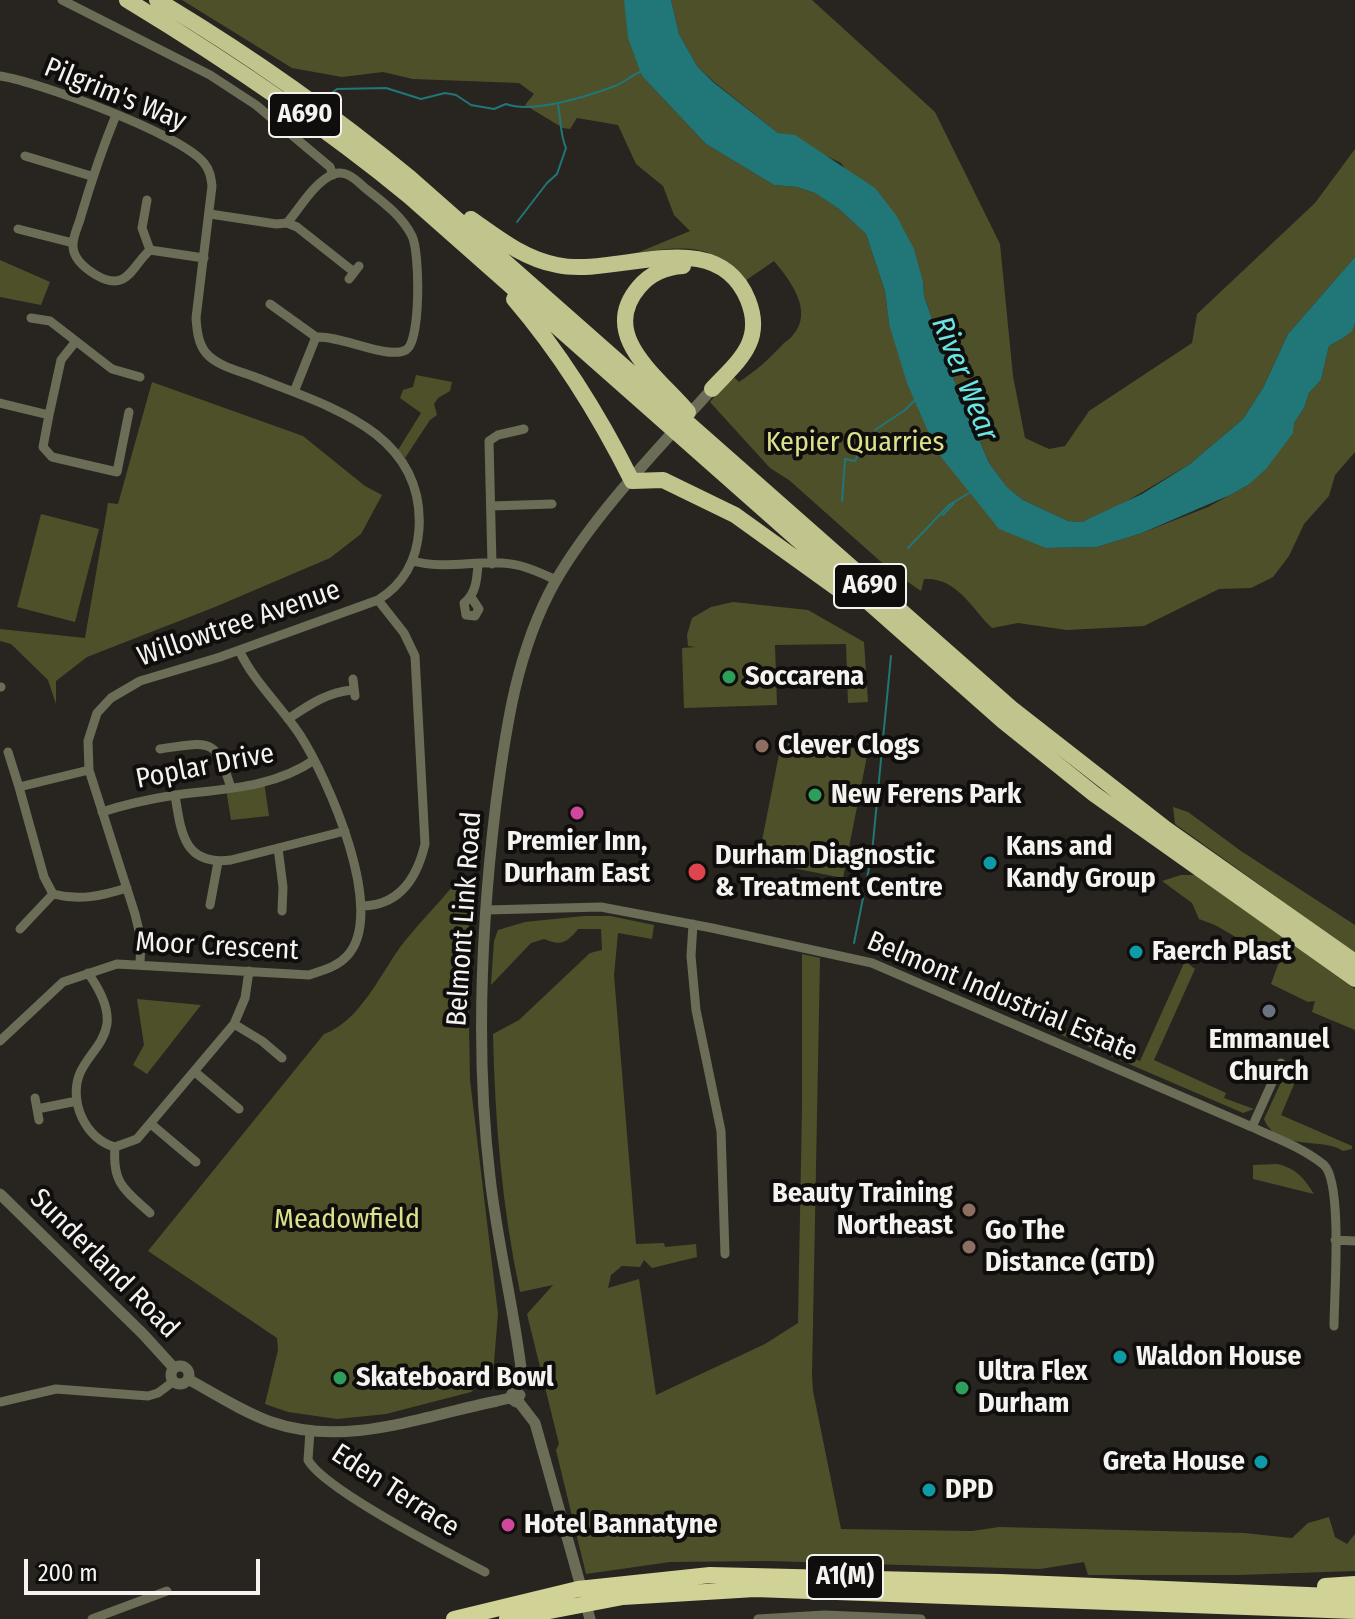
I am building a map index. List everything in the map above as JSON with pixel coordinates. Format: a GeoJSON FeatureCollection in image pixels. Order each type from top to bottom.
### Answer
{"type":"FeatureCollection","features":[{"type":"Feature","properties":{"kind":"highway","name":"A690"},"geometry":{"type":"LineString","coordinates":[[127,0],[221,57],[346,144],[469,248],[1003,721],[1094,794],[1355,979]]}},
{"type":"Feature","properties":{"kind":"highway","name":"A690"},"geometry":{"type":"LineString","coordinates":[[157,0],[245,54],[352,130],[1022,717],[1166,829],[1355,962]]}},
{"type":"Feature","properties":{"kind":"highway"},"geometry":{"type":"LineString","coordinates":[[410,178],[511,247],[541,261],[590,269],[685,256],[710,261],[722,269],[733,277],[748,301],[752,329],[745,353],[736,367],[712,389]]}},
{"type":"Feature","properties":{"kind":"highway"},"geometry":{"type":"LineString","coordinates":[[469,248],[558,353],[603,423],[632,481],[663,480],[735,515],[936,662]]}},
{"type":"Feature","properties":{"kind":"highway"},"geometry":{"type":"LineString","coordinates":[[712,389],[738,346],[741,331],[741,316],[729,288],[704,270],[689,266],[659,271],[646,279],[629,304],[627,334],[632,348],[720,451]]}},
{"type":"Feature","properties":{"kind":"highway","name":"A1(M)"},"geometry":{"type":"LineString","coordinates":[[454,1619],[578,1589],[710,1575],[769,1575],[1239,1599],[1355,1611]]}},
{"type":"Feature","properties":{"kind":"highway"},"geometry":{"type":"LineString","coordinates":[[1239,1599],[1355,1584]]}},
{"type":"Feature","properties":{"kind":"highway","name":"A1(M)"},"geometry":{"type":"LineString","coordinates":[[507,1619],[623,1597],[755,1589],[1239,1599],[1355,1597]]}},
{"type":"Feature","properties":{"kind":"highway"},"geometry":{"type":"LineString","coordinates":[[1239,1599],[1347,1619]]}},
{"type":"Feature","properties":{"kind":"street"},"geometry":{"type":"LineString","coordinates":[[62,0],[210,75],[256,105],[330,167],[333,175]]}},
{"type":"Feature","properties":{"kind":"street","name":"Pilgrim's Way"},"geometry":{"type":"LineString","coordinates":[[0,76],[38,85],[116,115],[188,149],[204,162],[212,186],[196,318],[197,334],[202,346],[217,362],[294,392]]}},
{"type":"Feature","properties":{"kind":"street"},"geometry":{"type":"LineString","coordinates":[[116,115],[91,176],[73,243],[76,258],[86,268],[110,281],[127,277],[150,250]]}},
{"type":"Feature","properties":{"kind":"street"},"geometry":{"type":"LineString","coordinates":[[25,156],[91,176]]}},
{"type":"Feature","properties":{"kind":"street"},"geometry":{"type":"LineString","coordinates":[[270,304],[316,337],[393,353],[405,351],[412,345],[418,260],[414,239],[394,212],[350,175],[333,175],[321,182],[287,223]]}},
{"type":"Feature","properties":{"kind":"street"},"geometry":{"type":"LineString","coordinates":[[147,200],[142,228],[150,250]]}},
{"type":"Feature","properties":{"kind":"street"},"geometry":{"type":"LineString","coordinates":[[210,214],[287,223],[297,227],[354,272]]}},
{"type":"Feature","properties":{"kind":"street"},"geometry":{"type":"LineString","coordinates":[[18,229],[73,243]]}},
{"type":"Feature","properties":{"kind":"street"},"geometry":{"type":"LineString","coordinates":[[150,250],[204,258]]}},
{"type":"Feature","properties":{"kind":"street"},"geometry":{"type":"LineString","coordinates":[[31,318],[50,321],[112,369],[140,377]]}},
{"type":"Feature","properties":{"kind":"street"},"geometry":{"type":"LineString","coordinates":[[294,392],[316,337]]}},
{"type":"Feature","properties":{"kind":"street"},"geometry":{"type":"LineString","coordinates":[[76,341],[61,360],[43,447],[52,457],[117,472],[129,412]]}},
{"type":"Feature","properties":{"kind":"street","name":"Belmont Link Road"},"geometry":{"type":"LineString","coordinates":[[515,1397],[521,1368],[490,1178],[480,1022],[486,910],[502,760],[514,690],[530,635],[556,580],[589,531],[712,389]]}},
{"type":"Feature","properties":{"kind":"street","name":"Willowtree Avenue"},"geometry":{"type":"LineString","coordinates":[[140,964],[141,939],[89,770],[88,741],[92,722],[111,698],[140,681],[239,650],[378,600],[397,586],[413,561],[420,513],[416,489],[406,467],[377,435],[355,419],[294,392]]}},
{"type":"Feature","properties":{"kind":"street"},"geometry":{"type":"LineString","coordinates":[[0,403],[49,415]]}},
{"type":"Feature","properties":{"kind":"street"},"geometry":{"type":"LineString","coordinates":[[492,564],[489,441],[498,435],[524,429]]}},
{"type":"Feature","properties":{"kind":"street"},"geometry":{"type":"LineString","coordinates":[[491,506],[552,504]]}},
{"type":"Feature","properties":{"kind":"street"},"geometry":{"type":"LineString","coordinates":[[413,561],[521,566],[556,580]]}},
{"type":"Feature","properties":{"kind":"street"},"geometry":{"type":"LineString","coordinates":[[471,597],[478,564]]}},
{"type":"Feature","properties":{"kind":"street"},"geometry":{"type":"LineString","coordinates":[[361,906],[379,906],[410,883],[420,865],[425,844],[415,656],[404,633],[378,600]]}},
{"type":"Feature","properties":{"kind":"street","name":"Moor Crescent"},"geometry":{"type":"LineString","coordinates":[[1,1038],[63,982],[117,964],[309,975],[332,967],[349,954],[359,930],[361,906],[345,831],[314,760],[288,719],[250,673],[239,650]]}},
{"type":"Feature","properties":{"kind":"street"},"geometry":{"type":"LineString","coordinates":[[288,719],[323,696],[354,688]]}},
{"type":"Feature","properties":{"kind":"street"},"geometry":{"type":"LineString","coordinates":[[160,749],[191,745],[215,749],[222,757],[231,788]]}},
{"type":"Feature","properties":{"kind":"street"},"geometry":{"type":"LineString","coordinates":[[8,752],[44,877],[53,894]]}},
{"type":"Feature","properties":{"kind":"street","name":"Poplar Drive"},"geometry":{"type":"LineString","coordinates":[[102,812],[175,795],[231,788],[290,773],[314,760]]}},
{"type":"Feature","properties":{"kind":"street"},"geometry":{"type":"LineString","coordinates":[[19,787],[89,770]]}},
{"type":"Feature","properties":{"kind":"street"},"geometry":{"type":"LineString","coordinates":[[175,795],[186,846],[202,859],[218,862],[345,831]]}},
{"type":"Feature","properties":{"kind":"street"},"geometry":{"type":"LineString","coordinates":[[278,848],[283,911]]}},
{"type":"Feature","properties":{"kind":"street"},"geometry":{"type":"LineString","coordinates":[[210,905],[218,862]]}},
{"type":"Feature","properties":{"kind":"street"},"geometry":{"type":"LineString","coordinates":[[53,894],[87,898],[127,888]]}},
{"type":"Feature","properties":{"kind":"street"},"geometry":{"type":"LineString","coordinates":[[20,930],[53,894]]}},
{"type":"Feature","properties":{"kind":"street","name":"Belmont Industrial Estate"},"geometry":{"type":"LineString","coordinates":[[486,910],[584,906],[835,953],[894,970],[1310,1155],[1331,1173],[1335,1198],[1334,1326]]}},
{"type":"Feature","properties":{"kind":"street"},"geometry":{"type":"LineString","coordinates":[[693,924],[691,956],[694,994],[715,1090],[724,1159],[725,1254]]}},
{"type":"Feature","properties":{"kind":"street"},"geometry":{"type":"LineString","coordinates":[[88,973],[99,989],[108,1020],[104,1037],[79,1073],[77,1101],[85,1124],[97,1140],[115,1147],[137,1139],[234,1024],[245,998],[249,971]]}},
{"type":"Feature","properties":{"kind":"street"},"geometry":{"type":"LineString","coordinates":[[234,1024],[282,1058]]}},
{"type":"Feature","properties":{"kind":"street"},"geometry":{"type":"LineString","coordinates":[[1252,1127],[1281,1063]]}},
{"type":"Feature","properties":{"kind":"street"},"geometry":{"type":"LineString","coordinates":[[195,1072],[239,1109]]}},
{"type":"Feature","properties":{"kind":"street"},"geometry":{"type":"LineString","coordinates":[[39,1120],[36,1103],[77,1101]]}},
{"type":"Feature","properties":{"kind":"street"},"geometry":{"type":"LineString","coordinates":[[151,1124],[196,1162]]}},
{"type":"Feature","properties":{"kind":"street"},"geometry":{"type":"LineString","coordinates":[[115,1147],[117,1180],[150,1213]]}},
{"type":"Feature","properties":{"kind":"street","name":"Sunderland Road"},"geometry":{"type":"LineString","coordinates":[[1,1197],[174,1368]]}},
{"type":"Feature","properties":{"kind":"street"},"geometry":{"type":"LineString","coordinates":[[1335,1240],[1355,1241]]}},
{"type":"Feature","properties":{"kind":"street"},"geometry":{"type":"LineString","coordinates":[[185,1367],[189,1372],[188,1379],[180,1384],[174,1381],[171,1373],[174,1368],[185,1367]]}},
{"type":"Feature","properties":{"kind":"street"},"geometry":{"type":"LineString","coordinates":[[188,1379],[260,1417],[310,1431],[357,1432],[515,1397],[535,1423],[590,1619]]}},
{"type":"Feature","properties":{"kind":"street"},"geometry":{"type":"LineString","coordinates":[[0,1402],[56,1389],[148,1396],[174,1381]]}},
{"type":"Feature","properties":{"kind":"street","name":"Eden Terrace"},"geometry":{"type":"LineString","coordinates":[[310,1431],[308,1460],[320,1473],[372,1508],[485,1572]]}},
{"type":"Feature","properties":{"kind":"street"},"geometry":{"type":"LineString","coordinates":[[92,1619],[167,1591]]}},
{"type":"Feature","properties":{"kind":"street"},"geometry":{"type":"LineString","coordinates":[[758,1619],[824,1615],[921,1619]]}},
{"type":"Feature","properties":{"kind":"green space","name":"Kepier Quarries"},"geometry":{"type":"Polygon","coordinates":[[[182,0],[624,0],[642,76],[706,144],[774,185],[797,187],[815,193],[839,209],[866,234],[885,291],[889,324],[1046,548],[1097,547],[1142,533],[1208,507],[1248,485],[1304,408],[1309,393],[1321,380],[1329,346],[1347,334],[1355,323],[1355,452],[1335,475],[1329,496],[1304,524],[1289,556],[1273,577],[1251,588],[1219,589],[1144,626],[1067,630],[1018,623],[992,628],[962,595],[946,583],[924,579],[921,591],[889,569],[789,480],[770,468],[710,402],[732,375],[739,382],[793,335],[801,316],[797,296],[774,261],[745,281],[733,268],[709,253],[683,248],[637,253],[690,231],[674,215],[663,186],[636,164],[618,125],[577,118],[570,129],[563,128],[525,105],[534,94],[519,83],[413,79],[383,72],[342,77],[292,68],[182,0]]]}},
{"type":"Feature","properties":{"kind":"green space"},"geometry":{"type":"Polygon","coordinates":[[[671,0],[812,0],[935,112],[1000,244],[1013,376],[1025,438],[1049,449],[1065,446],[1089,411],[1192,343],[1197,314],[1315,203],[1355,149],[1355,257],[1288,334],[1263,388],[1243,419],[1190,464],[1117,507],[1082,522],[1068,521],[1023,500],[1007,487],[989,463],[951,373],[924,296],[923,282],[841,163],[812,149],[795,136],[778,133],[697,66],[679,34],[671,0]]]}},
{"type":"Feature","properties":{"kind":"green space"},"geometry":{"type":"Polygon","coordinates":[[[0,260],[50,282],[41,305],[0,297],[0,260]]]}},
{"type":"Feature","properties":{"kind":"green space"},"geometry":{"type":"Polygon","coordinates":[[[416,375],[452,382],[450,391],[434,404],[437,415],[430,420],[405,458],[398,450],[421,413],[400,398],[403,390],[413,387],[416,375]]]}},
{"type":"Feature","properties":{"kind":"green space"},"geometry":{"type":"Polygon","coordinates":[[[152,382],[303,436],[365,486],[382,495],[361,534],[330,558],[87,657],[56,681],[56,704],[48,680],[11,644],[0,641],[0,629],[85,638],[108,503],[118,504],[152,382]]]}},
{"type":"Feature","properties":{"kind":"green space"},"geometry":{"type":"Polygon","coordinates":[[[41,514],[99,529],[75,622],[17,607],[41,514]]]}},
{"type":"Feature","properties":{"kind":"green space"},"geometry":{"type":"Polygon","coordinates":[[[733,602],[808,610],[864,642],[868,702],[848,703],[846,644],[775,645],[777,705],[684,708],[682,648],[696,647],[688,646],[687,635],[692,618],[711,607],[733,602]]]}},
{"type":"Feature","properties":{"kind":"green space","name":"New Ferens Park"},"geometry":{"type":"Polygon","coordinates":[[[783,734],[868,751],[843,878],[758,861],[783,734]]]}},
{"type":"Feature","properties":{"kind":"green space"},"geometry":{"type":"Polygon","coordinates":[[[264,782],[269,816],[231,820],[226,789],[264,782]]]}},
{"type":"Feature","properties":{"kind":"green space"},"geometry":{"type":"Polygon","coordinates":[[[1173,807],[1188,812],[1241,851],[1355,925],[1355,953],[1175,824],[1173,807]]]}},
{"type":"Feature","properties":{"kind":"green space"},"geometry":{"type":"Polygon","coordinates":[[[1181,875],[1196,875],[1355,989],[1355,1030],[1312,1012],[1315,1001],[1308,1002],[1271,984],[1279,962],[1199,919],[1192,903],[1162,881],[1181,875]]]}},
{"type":"Feature","properties":{"kind":"green space","name":"Meadowfield"},"geometry":{"type":"Polygon","coordinates":[[[457,881],[469,882],[470,1080],[498,1314],[493,1374],[471,1392],[386,1414],[337,1419],[288,1412],[265,1404],[278,1350],[277,1338],[148,1251],[324,1034],[337,1028],[360,1007],[404,942],[457,881]]]}},
{"type":"Feature","properties":{"kind":"green space"},"geometry":{"type":"Polygon","coordinates":[[[610,916],[654,925],[652,939],[618,933],[614,975],[636,1244],[664,1243],[665,1247],[696,1244],[697,1257],[652,1268],[644,1260],[640,1267],[622,1266],[611,1275],[608,1288],[639,1279],[656,1395],[765,1344],[798,1323],[802,954],[820,958],[812,1375],[841,1529],[972,1531],[999,1527],[1244,1533],[1292,1538],[1308,1523],[1329,1517],[1335,1537],[1347,1544],[1355,1534],[1355,1571],[1088,1575],[1084,1562],[1040,1569],[768,1561],[670,1562],[586,1574],[556,1450],[559,1444],[527,1314],[553,1285],[520,1292],[508,1228],[500,1164],[493,1034],[519,1020],[590,953],[602,950],[601,929],[578,929],[563,942],[544,939],[531,943],[491,985],[494,941],[498,930],[525,922],[610,916]]]}},
{"type":"Feature","properties":{"kind":"green space"},"geometry":{"type":"Polygon","coordinates":[[[1185,961],[1195,969],[1154,1060],[1226,1093],[1224,1098],[1254,1109],[1243,1113],[1043,1027],[1040,1021],[1086,1041],[1092,1038],[1140,1061],[1185,961]]]}},
{"type":"Feature","properties":{"kind":"green space"},"geometry":{"type":"Polygon","coordinates":[[[137,999],[201,1005],[147,1074],[133,1065],[144,1045],[137,999]]]}},
{"type":"Feature","properties":{"kind":"green space"},"geometry":{"type":"Polygon","coordinates":[[[1285,1074],[1298,1075],[1281,1115],[1352,1146],[1352,1149],[1343,1151],[1290,1140],[1270,1129],[1264,1119],[1285,1074]]]}},
{"type":"Feature","properties":{"kind":"green space"},"geometry":{"type":"Polygon","coordinates":[[[1277,1164],[1299,1174],[1314,1194],[1253,1179],[1253,1165],[1277,1164]]]}},
{"type":"Feature","properties":{"kind":"water"},"geometry":{"type":"Polygon","coordinates":[[[624,0],[671,0],[679,34],[697,66],[713,82],[778,133],[795,135],[875,188],[896,215],[914,249],[924,296],[951,373],[989,463],[1007,487],[1023,500],[1068,521],[1082,522],[1142,494],[1190,464],[1243,419],[1263,388],[1288,334],[1355,257],[1355,323],[1352,331],[1329,346],[1321,380],[1309,393],[1294,423],[1293,433],[1266,469],[1248,485],[1142,533],[1097,547],[1046,548],[999,529],[937,452],[907,383],[889,324],[885,291],[866,234],[839,209],[815,193],[797,187],[774,185],[706,144],[642,76],[628,38],[624,0]]]}},
{"type":"Feature","properties":{"kind":"waterway"},"geometry":{"type":"LineString","coordinates":[[329,95],[337,89],[386,88],[421,99],[445,93],[456,95],[471,105],[494,109],[506,104],[531,107],[590,94],[619,84],[642,71]]}},
{"type":"Feature","properties":{"kind":"waterway"},"geometry":{"type":"LineString","coordinates":[[517,222],[557,174],[566,148],[558,105]]}},
{"type":"Feature","properties":{"kind":"waterway"},"geometry":{"type":"LineString","coordinates":[[875,430],[916,399]]}},
{"type":"Feature","properties":{"kind":"waterway"},"geometry":{"type":"LineString","coordinates":[[842,501],[845,459],[855,461],[865,439]]}},
{"type":"Feature","properties":{"kind":"waterway"},"geometry":{"type":"LineString","coordinates":[[908,548],[949,505],[969,493]]}},
{"type":"Feature","properties":{"kind":"waterway"},"geometry":{"type":"LineString","coordinates":[[943,515],[954,503]]}},
{"type":"Feature","properties":{"kind":"waterway"},"geometry":{"type":"LineString","coordinates":[[854,943],[872,853],[891,656]]}},
{"type":"Feature","properties":{"kind":"place","name":"Soccarena"},"geometry":{"type":"Point","coordinates":[729,677]}},
{"type":"Feature","properties":{"kind":"place","name":"Clever Clogs"},"geometry":{"type":"Point","coordinates":[762,746]}},
{"type":"Feature","properties":{"kind":"place","name":"New Ferens Park"},"geometry":{"type":"Point","coordinates":[815,795]}},
{"type":"Feature","properties":{"kind":"place","name":"Premier Inn, Durham East"},"geometry":{"type":"Point","coordinates":[577,813]}},
{"type":"Feature","properties":{"kind":"place","name":"Kans and Kandy Group"},"geometry":{"type":"Point","coordinates":[990,863]}},
{"type":"Feature","properties":{"kind":"place","name":"Durham Diagnostic & Treatment Centre"},"geometry":{"type":"Point","coordinates":[697,872]}},
{"type":"Feature","properties":{"kind":"place","name":"Faerch Plast"},"geometry":{"type":"Point","coordinates":[1136,952]}},
{"type":"Feature","properties":{"kind":"place","name":"Emmanuel Church"},"geometry":{"type":"Point","coordinates":[1269,1011]}},
{"type":"Feature","properties":{"kind":"place","name":"Beauty Training Northeast"},"geometry":{"type":"Point","coordinates":[969,1210]}},
{"type":"Feature","properties":{"kind":"place","name":"Go The Distance (GTD)"},"geometry":{"type":"Point","coordinates":[969,1247]}},
{"type":"Feature","properties":{"kind":"place","name":"Waldon House"},"geometry":{"type":"Point","coordinates":[1120,1357]}},
{"type":"Feature","properties":{"kind":"place","name":"Skateboard Bowl"},"geometry":{"type":"Point","coordinates":[340,1378]}},
{"type":"Feature","properties":{"kind":"place","name":"Ultra Flex Durham"},"geometry":{"type":"Point","coordinates":[962,1388]}},
{"type":"Feature","properties":{"kind":"place","name":"Greta House"},"geometry":{"type":"Point","coordinates":[1261,1462]}},
{"type":"Feature","properties":{"kind":"place","name":"DPD"},"geometry":{"type":"Point","coordinates":[929,1490]}},
{"type":"Feature","properties":{"kind":"place","name":"Hotel Bannatyne"},"geometry":{"type":"Point","coordinates":[508,1525]}},
{"type":"Feature","properties":{"kind":"water label","name":"River Wear"},"geometry":{"type":"Point","coordinates":[964,379]}}]}
